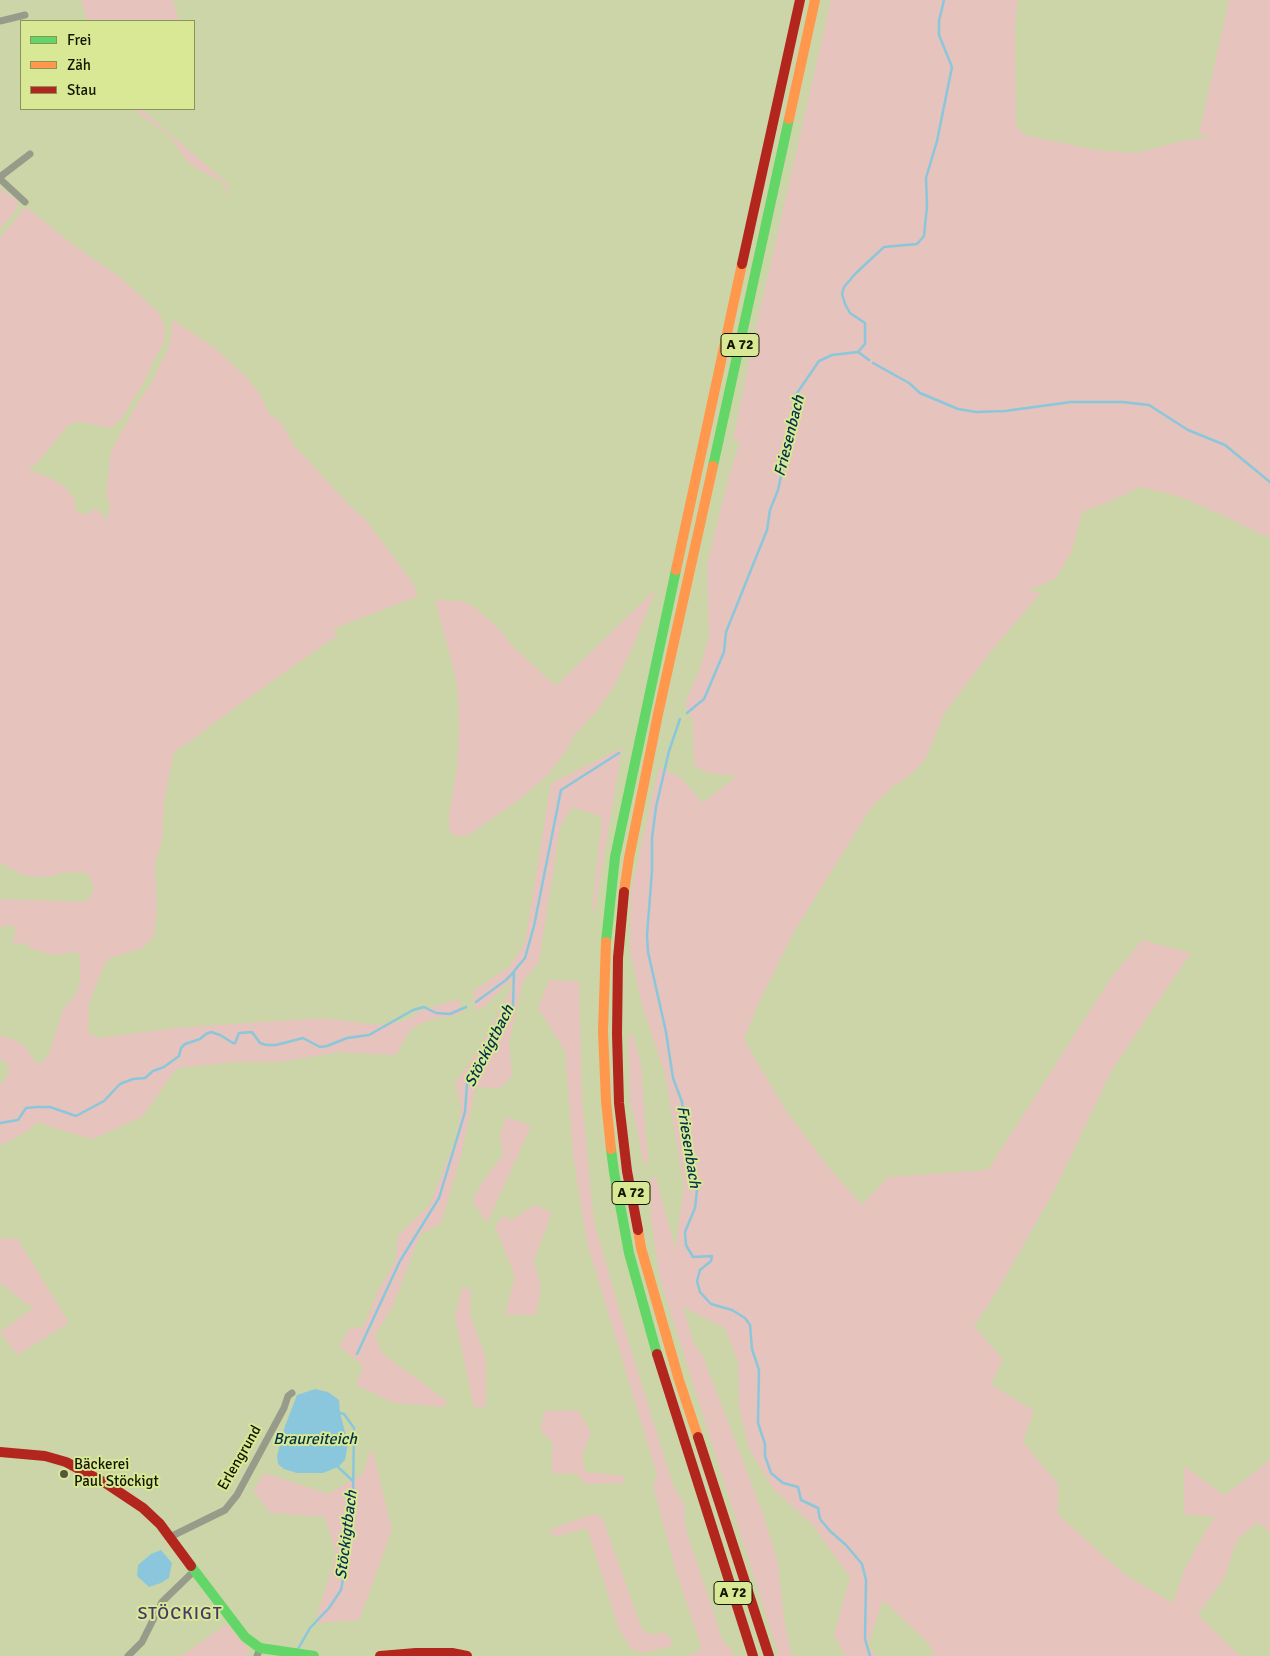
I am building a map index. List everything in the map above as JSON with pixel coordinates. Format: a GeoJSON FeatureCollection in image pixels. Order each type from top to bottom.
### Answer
{"type":"FeatureCollection","features":[{"type":"Feature","properties":{"kind":"main road","name":"A 72"},"geometry":{"type":"LineString","coordinates":[[753,1656],[662,1367],[629,1253],[614,1172],[606,1101],[603,1031],[604,975],[615,857],[651,683],[800,0]]}},
{"type":"Feature","properties":{"kind":"main road","name":"A 72"},"geometry":{"type":"LineString","coordinates":[[769,1656],[676,1370],[641,1248],[627,1171],[620,1102],[617,1034],[618,958],[629,858],[658,714],[815,0]]}},
{"type":"Feature","properties":{"kind":"main road"},"geometry":{"type":"LineString","coordinates":[[0,1452],[33,1454],[66,1462],[108,1484],[143,1508],[160,1524],[245,1638],[258,1652],[314,1656]]}},
{"type":"Feature","properties":{"kind":"main road"},"geometry":{"type":"LineString","coordinates":[[380,1656],[452,1653],[467,1656]]}},
{"type":"Feature","properties":{"kind":"street"},"geometry":{"type":"LineString","coordinates":[[0,21],[25,15]]}},
{"type":"Feature","properties":{"kind":"street"},"geometry":{"type":"LineString","coordinates":[[25,202],[0,178],[30,154]]}},
{"type":"Feature","properties":{"kind":"street","name":"Erlengrund"},"geometry":{"type":"LineString","coordinates":[[170,1538],[225,1510],[236,1495],[284,1408],[288,1396],[292,1393]]}},
{"type":"Feature","properties":{"kind":"street"},"geometry":{"type":"LineString","coordinates":[[128,1656],[142,1642],[162,1602],[194,1571]]}},
{"type":"Feature","properties":{"kind":"shaded area"},"geometry":{"type":"Polygon","coordinates":[[[81,0],[173,0],[179,20],[87,20],[81,0]]]}},
{"type":"Feature","properties":{"kind":"shaded area"},"geometry":{"type":"Polygon","coordinates":[[[831,0],[1018,0],[1015,27],[1016,125],[1025,135],[1095,150],[1135,153],[1187,140],[1210,138],[1199,134],[1229,0],[1270,0],[1270,537],[1178,496],[1140,487],[1082,512],[1072,551],[1056,578],[1029,591],[1041,593],[992,650],[944,714],[925,760],[908,777],[893,786],[870,809],[792,935],[755,1011],[744,1040],[786,1111],[829,1168],[862,1205],[888,1177],[988,1170],[1111,978],[1142,940],[1191,953],[1113,1068],[1054,1191],[998,1290],[974,1326],[1003,1360],[991,1384],[1034,1411],[1023,1442],[1058,1484],[1058,1514],[1124,1574],[1173,1603],[1184,1571],[1215,1517],[1184,1514],[1184,1466],[1224,1495],[1270,1459],[1270,1532],[1258,1522],[1237,1540],[1225,1577],[1198,1615],[1240,1656],[935,1656],[928,1643],[883,1600],[868,1645],[876,1656],[845,1656],[834,1635],[850,1577],[812,1524],[774,1490],[749,1449],[739,1407],[738,1362],[725,1328],[683,1307],[695,1346],[702,1354],[763,1514],[778,1562],[784,1620],[792,1656],[779,1656],[659,1276],[651,1218],[651,1178],[656,1177],[675,1248],[684,1187],[665,1074],[642,1005],[630,951],[631,891],[659,767],[681,778],[703,803],[737,776],[709,773],[694,766],[692,719],[685,704],[701,666],[709,634],[707,564],[729,476],[740,441],[733,440],[754,337],[831,0]]]}},
{"type":"Feature","properties":{"kind":"shaded area"},"geometry":{"type":"Polygon","coordinates":[[[133,110],[142,110],[228,184],[228,201],[225,185],[186,160],[169,135],[133,110]]]}},
{"type":"Feature","properties":{"kind":"shaded area"},"geometry":{"type":"Polygon","coordinates":[[[0,188],[17,200],[18,205],[17,209],[0,229],[0,188]]]}},
{"type":"Feature","properties":{"kind":"shaded area"},"geometry":{"type":"Polygon","coordinates":[[[26,207],[76,247],[120,277],[160,314],[165,328],[164,343],[143,384],[121,419],[111,428],[80,422],[69,424],[37,463],[28,470],[46,476],[64,486],[75,499],[75,509],[79,513],[87,515],[93,509],[99,510],[106,521],[110,506],[106,495],[111,451],[152,381],[169,347],[173,320],[216,349],[246,377],[260,394],[268,412],[283,425],[292,443],[350,506],[365,519],[411,580],[418,596],[333,629],[338,635],[188,743],[174,751],[164,803],[162,841],[155,863],[157,910],[154,936],[142,949],[110,958],[104,965],[89,1004],[88,1032],[98,1038],[175,1028],[322,1018],[378,1025],[405,1021],[422,1010],[459,999],[462,1014],[429,1020],[411,1029],[396,1055],[340,1052],[280,1062],[235,1062],[177,1068],[143,1116],[93,1139],[38,1122],[27,1131],[0,1146],[0,1084],[4,1081],[9,1071],[7,1063],[0,1059],[0,1036],[13,1039],[25,1046],[36,1063],[44,1061],[49,1054],[63,1009],[76,994],[80,983],[80,959],[78,952],[52,955],[33,949],[23,943],[15,944],[12,939],[16,932],[13,925],[0,927],[0,899],[85,902],[91,896],[94,888],[89,875],[83,872],[36,877],[20,874],[0,862],[0,238],[26,207]]]}},
{"type":"Feature","properties":{"kind":"shaded area"},"geometry":{"type":"Polygon","coordinates":[[[656,589],[615,685],[597,711],[573,736],[568,748],[548,775],[516,802],[470,834],[463,837],[453,835],[449,828],[449,815],[457,767],[458,698],[456,678],[435,600],[461,601],[475,607],[503,633],[512,646],[556,686],[656,589]]]}},
{"type":"Feature","properties":{"kind":"shaded area"},"geometry":{"type":"Polygon","coordinates":[[[622,748],[595,910],[592,910],[602,817],[572,807],[560,828],[539,961],[523,982],[509,1043],[512,1076],[500,1088],[476,1087],[461,1156],[441,1223],[420,1235],[393,1306],[375,1335],[382,1353],[447,1401],[444,1407],[394,1403],[356,1385],[363,1366],[339,1346],[350,1328],[363,1327],[377,1293],[396,1259],[398,1235],[429,1206],[456,1139],[461,1107],[455,1082],[490,1029],[511,988],[510,981],[485,1006],[475,1011],[473,991],[509,967],[525,942],[551,783],[622,748]]]}},
{"type":"Feature","properties":{"kind":"shaded area"},"geometry":{"type":"Polygon","coordinates":[[[549,980],[579,981],[582,1099],[594,1222],[673,1485],[685,1506],[685,1527],[723,1641],[732,1650],[734,1656],[688,1656],[702,1649],[676,1571],[653,1486],[657,1475],[587,1243],[573,1155],[565,1051],[538,1008],[549,980]]]}},
{"type":"Feature","properties":{"kind":"shaded area"},"geometry":{"type":"Polygon","coordinates":[[[632,1033],[641,1064],[648,1163],[644,1164],[630,1100],[628,1037],[632,1033]]]}},
{"type":"Feature","properties":{"kind":"shaded area"},"geometry":{"type":"Polygon","coordinates":[[[506,1117],[531,1126],[487,1223],[472,1200],[486,1177],[503,1155],[500,1134],[506,1117]]]}},
{"type":"Feature","properties":{"kind":"shaded area"},"geometry":{"type":"Polygon","coordinates":[[[534,1205],[552,1212],[534,1260],[541,1288],[536,1315],[505,1315],[515,1276],[495,1226],[503,1216],[512,1220],[534,1205]]]}},
{"type":"Feature","properties":{"kind":"shaded area"},"geometry":{"type":"Polygon","coordinates":[[[17,1238],[69,1323],[17,1355],[0,1332],[33,1308],[0,1283],[0,1239],[17,1238]]]}},
{"type":"Feature","properties":{"kind":"shaded area"},"geometry":{"type":"Polygon","coordinates":[[[462,1288],[471,1289],[470,1315],[486,1359],[486,1407],[474,1407],[455,1317],[462,1288]]]}},
{"type":"Feature","properties":{"kind":"shaded area"},"geometry":{"type":"Polygon","coordinates":[[[578,1410],[591,1433],[582,1455],[585,1472],[625,1476],[624,1483],[585,1484],[577,1474],[551,1473],[553,1444],[540,1429],[545,1411],[578,1410]]]}},
{"type":"Feature","properties":{"kind":"shaded area"},"geometry":{"type":"Polygon","coordinates":[[[372,1447],[392,1530],[359,1620],[317,1623],[318,1613],[336,1554],[325,1517],[270,1513],[253,1490],[265,1473],[328,1494],[363,1474],[372,1447]]]}},
{"type":"Feature","properties":{"kind":"shaded area"},"geometry":{"type":"Polygon","coordinates":[[[593,1514],[602,1517],[642,1629],[648,1634],[666,1633],[671,1639],[672,1646],[644,1653],[631,1649],[619,1629],[587,1528],[553,1537],[551,1529],[593,1514]]]}},
{"type":"Feature","properties":{"kind":"shaded area"},"geometry":{"type":"Polygon","coordinates":[[[227,1624],[248,1648],[248,1656],[181,1656],[227,1624]]]}},
{"type":"Feature","properties":{"kind":"water","name":"Braureiteich"},"geometry":{"type":"Polygon","coordinates":[[[315,1389],[328,1392],[339,1400],[340,1413],[348,1443],[345,1460],[338,1467],[323,1473],[297,1473],[284,1469],[278,1464],[277,1456],[285,1426],[297,1395],[315,1389]]]}},
{"type":"Feature","properties":{"kind":"water"},"geometry":{"type":"Polygon","coordinates":[[[161,1550],[172,1563],[169,1578],[149,1587],[137,1576],[138,1565],[151,1554],[161,1550]]]}},
{"type":"Feature","properties":{"kind":"waterway","name":"Friesenbach"},"geometry":{"type":"LineString","coordinates":[[687,713],[704,699],[724,652],[726,632],[767,530],[770,510],[778,490],[790,434],[795,396],[819,361],[832,355],[858,352],[865,344],[865,323],[850,313],[842,294],[844,287],[884,247],[917,244],[924,236],[927,206],[926,178],[937,141],[952,67],[939,35],[939,21],[944,0]]}},
{"type":"Feature","properties":{"kind":"waterway"},"geometry":{"type":"LineString","coordinates":[[858,352],[869,360]]}},
{"type":"Feature","properties":{"kind":"waterway"},"geometry":{"type":"LineString","coordinates":[[873,363],[909,383],[920,393],[958,409],[976,412],[1005,411],[1071,402],[1122,402],[1149,405],[1188,430],[1225,445],[1270,482]]}},
{"type":"Feature","properties":{"kind":"waterway","name":"Friesenbach"},"geometry":{"type":"LineString","coordinates":[[680,719],[669,751],[656,807],[652,838],[652,871],[647,935],[648,952],[666,1032],[673,1078],[682,1102],[688,1138],[690,1180],[697,1190],[695,1208],[685,1232],[686,1245],[693,1257],[712,1256],[711,1261],[700,1270],[697,1281],[700,1292],[711,1304],[732,1310],[745,1318],[750,1325],[752,1349],[759,1370],[758,1423],[765,1444],[765,1456],[771,1473],[783,1483],[798,1487],[801,1500],[818,1508],[820,1519],[862,1564],[866,1580],[865,1639],[870,1656]]}},
{"type":"Feature","properties":{"kind":"waterway","name":"Stöckigtbach"},"geometry":{"type":"LineString","coordinates":[[357,1354],[400,1261],[439,1198],[465,1112],[467,1084],[513,1006],[514,971],[525,958],[534,926],[561,790],[619,753]]}},
{"type":"Feature","properties":{"kind":"waterway"},"geometry":{"type":"LineString","coordinates":[[476,1002],[514,972]]}},
{"type":"Feature","properties":{"kind":"waterway"},"geometry":{"type":"LineString","coordinates":[[0,1123],[18,1120],[26,1108],[50,1107],[76,1116],[104,1101],[120,1084],[133,1079],[145,1078],[153,1071],[164,1067],[179,1056],[181,1048],[185,1044],[200,1039],[211,1032],[233,1043],[235,1043],[239,1033],[252,1032],[260,1043],[266,1045],[276,1045],[303,1038],[320,1047],[347,1038],[369,1035],[413,1010],[424,1007],[436,1013],[450,1014],[466,1007]]}},
{"type":"Feature","properties":{"kind":"waterway","name":"Stöckigtbach"},"geometry":{"type":"LineString","coordinates":[[298,1649],[310,1628],[329,1608],[341,1590],[346,1562],[347,1520],[353,1497],[354,1428],[344,1414],[340,1413]]}},
{"type":"Feature","properties":{"kind":"waterway"},"geometry":{"type":"LineString","coordinates":[[338,1467],[353,1481]]}},
{"type":"Feature","properties":{"kind":"traffic: fast"},"geometry":{"type":"LineString","coordinates":[[713,466],[789,119]]}},
{"type":"Feature","properties":{"kind":"traffic: fast"},"geometry":{"type":"LineString","coordinates":[[606,942],[615,857],[676,570]]}},
{"type":"Feature","properties":{"kind":"traffic: fast"},"geometry":{"type":"LineString","coordinates":[[611,1149],[629,1253],[657,1354]]}},
{"type":"Feature","properties":{"kind":"traffic: fast"},"geometry":{"type":"LineString","coordinates":[[191,1566],[245,1637],[260,1648],[314,1656]]}},
{"type":"Feature","properties":{"kind":"traffic: slow"},"geometry":{"type":"LineString","coordinates":[[789,119],[815,0]]}},
{"type":"Feature","properties":{"kind":"traffic: slow"},"geometry":{"type":"LineString","coordinates":[[676,570],[742,264]]}},
{"type":"Feature","properties":{"kind":"traffic: slow"},"geometry":{"type":"LineString","coordinates":[[624,892],[658,714],[713,466]]}},
{"type":"Feature","properties":{"kind":"traffic: slow"},"geometry":{"type":"LineString","coordinates":[[606,942],[603,1031],[606,1101],[611,1149]]}},
{"type":"Feature","properties":{"kind":"traffic: slow"},"geometry":{"type":"LineString","coordinates":[[638,1230],[641,1248],[679,1380],[698,1437]]}},
{"type":"Feature","properties":{"kind":"traffic: jam"},"geometry":{"type":"LineString","coordinates":[[742,264],[800,0]]}},
{"type":"Feature","properties":{"kind":"traffic: jam"},"geometry":{"type":"LineString","coordinates":[[624,892],[618,958],[617,1034],[619,1103],[627,1171],[638,1230]]}},
{"type":"Feature","properties":{"kind":"traffic: jam"},"geometry":{"type":"LineString","coordinates":[[657,1354],[753,1656]]}},
{"type":"Feature","properties":{"kind":"traffic: jam"},"geometry":{"type":"LineString","coordinates":[[698,1437],[769,1656]]}},
{"type":"Feature","properties":{"kind":"traffic: jam"},"geometry":{"type":"LineString","coordinates":[[0,1452],[45,1456],[66,1462],[107,1484],[143,1508],[160,1524],[191,1566]]}},
{"type":"Feature","properties":{"kind":"traffic: jam"},"geometry":{"type":"LineString","coordinates":[[380,1656],[416,1653],[452,1653],[467,1656]]}},
{"type":"Feature","properties":{"kind":"place","name":"Bäckerei Paul Stöckigt"},"geometry":{"type":"Point","coordinates":[64,1474]}},
{"type":"Feature","properties":{"kind":"district","name":"STÖCKIGT"},"geometry":{"type":"Point","coordinates":[180,1614]}}]}
